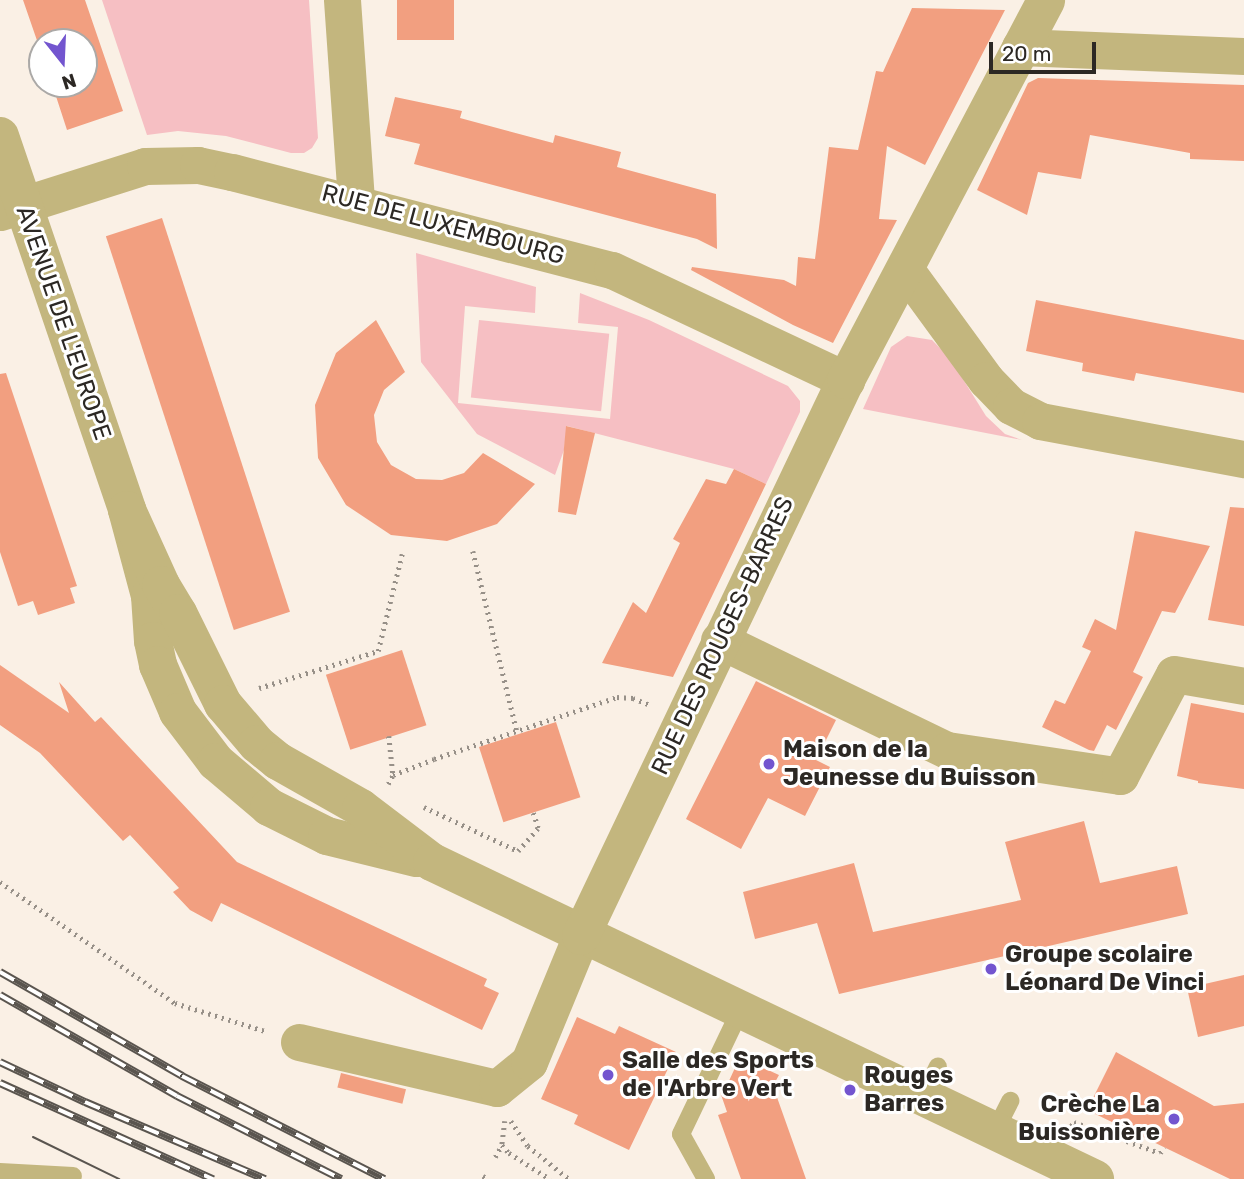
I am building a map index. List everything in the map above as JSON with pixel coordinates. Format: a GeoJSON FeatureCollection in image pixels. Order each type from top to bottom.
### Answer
{"type":"FeatureCollection","features":[{"type":"Feature","properties":{"kind":"street"},"geometry":{"type":"LineString","coordinates":[[342,0],[356,202]]}},
{"type":"Feature","properties":{"kind":"street","name":"RUE DES ROUGES-BARRES"},"geometry":{"type":"LineString","coordinates":[[299,1042],[497,1088],[529,1062],[581,936],[719,640],[846,380],[1046,0]]}},
{"type":"Feature","properties":{"kind":"street"},"geometry":{"type":"LineString","coordinates":[[1020,47],[1244,56]]}},
{"type":"Feature","properties":{"kind":"street","name":"AVENUE DE L'EUROPE"},"geometry":{"type":"LineString","coordinates":[[0,136],[11,208],[127,510],[161,585],[178,613],[223,704],[257,744],[278,761],[370,815],[432,862],[581,936],[741,1009],[931,1081],[1002,1116],[1095,1179]]}},
{"type":"Feature","properties":{"kind":"street","name":"RUE DE LUXEMBOURG"},"geometry":{"type":"LineString","coordinates":[[11,208],[120,173],[166,164],[232,172],[612,270],[846,380]]}},
{"type":"Feature","properties":{"kind":"street"},"geometry":{"type":"LineString","coordinates":[[905,269],[986,380],[1011,405],[1040,421],[1244,459]]}},
{"type":"Feature","properties":{"kind":"street","name":"AVENUE DE L'EUROPE"},"geometry":{"type":"LineString","coordinates":[[127,510],[150,596],[153,641],[158,665],[178,712],[216,762],[269,807],[299,824],[327,836],[432,862]]}},
{"type":"Feature","properties":{"kind":"street"},"geometry":{"type":"LineString","coordinates":[[719,640],[947,750],[1120,776],[1174,674],[1244,686]]}},
{"type":"Feature","properties":{"kind":"lane"},"geometry":{"type":"LineString","coordinates":[[706,1179],[681,1134],[741,1009]]}},
{"type":"Feature","properties":{"kind":"lane"},"geometry":{"type":"LineString","coordinates":[[0,1172],[73,1175]]}},
{"type":"Feature","properties":{"kind":"path"},"geometry":{"type":"LineString","coordinates":[[473,551],[517,731]]}},
{"type":"Feature","properties":{"kind":"path"},"geometry":{"type":"LineString","coordinates":[[223,704],[251,691],[378,651],[402,554]]}},
{"type":"Feature","properties":{"kind":"path"},"geometry":{"type":"LineString","coordinates":[[393,775],[617,697],[633,698],[683,719]]}},
{"type":"Feature","properties":{"kind":"path"},"geometry":{"type":"LineString","coordinates":[[370,815],[393,775],[389,736]]}},
{"type":"Feature","properties":{"kind":"path"},"geometry":{"type":"LineString","coordinates":[[422,805],[518,851],[538,828],[533,813]]}},
{"type":"Feature","properties":{"kind":"path"},"geometry":{"type":"LineString","coordinates":[[0,882],[175,1003],[299,1042]]}},
{"type":"Feature","properties":{"kind":"path"},"geometry":{"type":"LineString","coordinates":[[506,1114],[528,1146],[569,1179]]}},
{"type":"Feature","properties":{"kind":"path"},"geometry":{"type":"LineString","coordinates":[[1070,1129],[1074,1122],[1160,1153],[1164,1147]]}},
{"type":"Feature","properties":{"kind":"path"},"geometry":{"type":"LineString","coordinates":[[495,1157],[502,1145]]}},
{"type":"Feature","properties":{"kind":"path"},"geometry":{"type":"LineString","coordinates":[[509,1153],[550,1179]]}},
{"type":"Feature","properties":{"kind":"shaded area"},"geometry":{"type":"Polygon","coordinates":[[[102,0],[309,0],[318,138],[312,148],[304,153],[291,153],[226,136],[178,131],[147,135],[102,0]]]}},
{"type":"Feature","properties":{"kind":"shaded area"},"geometry":{"type":"Polygon","coordinates":[[[416,253],[536,287],[535,313],[465,306],[458,403],[610,419],[618,327],[578,323],[580,293],[649,320],[788,386],[800,401],[800,412],[766,484],[734,469],[567,426],[564,450],[555,475],[477,434],[421,362],[416,253]]]}},
{"type":"Feature","properties":{"kind":"shaded area"},"geometry":{"type":"Polygon","coordinates":[[[479,320],[609,334],[601,411],[471,398],[479,320]]]}},
{"type":"Feature","properties":{"kind":"shaded area"},"geometry":{"type":"Polygon","coordinates":[[[907,336],[932,340],[951,360],[986,416],[1005,434],[1022,440],[863,409],[891,347],[907,336]]]}},
{"type":"Feature","properties":{"kind":"building"},"geometry":{"type":"Polygon","coordinates":[[[23,0],[85,0],[95,28],[33,28],[23,0]]]}},
{"type":"Feature","properties":{"kind":"building"},"geometry":{"type":"Polygon","coordinates":[[[397,0],[454,0],[454,40],[397,40],[397,0]]]}},
{"type":"Feature","properties":{"kind":"building"},"geometry":{"type":"Polygon","coordinates":[[[912,8],[1005,10],[925,165],[887,146],[879,219],[897,220],[833,343],[793,325],[691,270],[692,267],[784,280],[796,286],[798,257],[815,259],[829,147],[858,150],[876,71],[883,72],[912,8]]]}},
{"type":"Feature","properties":{"kind":"building"},"geometry":{"type":"Polygon","coordinates":[[[98,38],[123,111],[67,130],[57,98],[98,98],[98,38]]]}},
{"type":"Feature","properties":{"kind":"building"},"geometry":{"type":"Polygon","coordinates":[[[1038,78],[1244,85],[1244,161],[1190,159],[1190,153],[1090,135],[1081,179],[1038,172],[1027,215],[977,190],[1028,83],[1038,78]]]}},
{"type":"Feature","properties":{"kind":"building"},"geometry":{"type":"Polygon","coordinates":[[[395,97],[462,111],[460,118],[553,143],[555,135],[621,152],[617,167],[716,194],[717,249],[697,239],[414,164],[420,144],[385,136],[395,97]]]}},
{"type":"Feature","properties":{"kind":"building"},"geometry":{"type":"Polygon","coordinates":[[[162,218],[290,612],[234,630],[106,236],[162,218]]]}},
{"type":"Feature","properties":{"kind":"building"},"geometry":{"type":"Polygon","coordinates":[[[1036,300],[1244,340],[1244,393],[1136,373],[1134,381],[1082,371],[1083,363],[1026,351],[1036,300]]]}},
{"type":"Feature","properties":{"kind":"building"},"geometry":{"type":"Polygon","coordinates":[[[376,320],[405,372],[384,390],[374,415],[377,442],[391,465],[416,479],[442,480],[464,473],[483,453],[535,484],[497,524],[447,541],[391,535],[346,505],[318,458],[315,405],[336,353],[376,320]]]}},
{"type":"Feature","properties":{"kind":"building"},"geometry":{"type":"Polygon","coordinates":[[[6,373],[77,586],[70,588],[75,603],[38,615],[33,601],[18,606],[0,552],[0,374],[6,373]]]}},
{"type":"Feature","properties":{"kind":"building"},"geometry":{"type":"Polygon","coordinates":[[[566,426],[595,433],[576,515],[558,512],[566,426]]]}},
{"type":"Feature","properties":{"kind":"building"},"geometry":{"type":"Polygon","coordinates":[[[734,469],[766,484],[673,677],[602,663],[633,602],[646,613],[680,543],[673,539],[706,479],[726,484],[734,469]]]}},
{"type":"Feature","properties":{"kind":"building"},"geometry":{"type":"Polygon","coordinates":[[[1230,507],[1244,508],[1244,626],[1208,620],[1230,507]]]}},
{"type":"Feature","properties":{"kind":"building"},"geometry":{"type":"Polygon","coordinates":[[[1135,531],[1210,546],[1175,613],[1162,611],[1133,672],[1143,677],[1116,730],[1107,725],[1094,751],[1042,727],[1055,700],[1065,704],[1091,651],[1082,647],[1095,619],[1116,630],[1135,531]]]}},
{"type":"Feature","properties":{"kind":"building"},"geometry":{"type":"Polygon","coordinates":[[[402,650],[426,725],[350,750],[326,675],[402,650]]]}},
{"type":"Feature","properties":{"kind":"building"},"geometry":{"type":"Polygon","coordinates":[[[0,665],[69,713],[59,682],[95,722],[101,717],[237,862],[487,979],[484,986],[499,993],[482,1030],[221,903],[212,922],[190,910],[173,892],[179,888],[130,835],[123,841],[40,753],[0,725],[0,665]]]}},
{"type":"Feature","properties":{"kind":"building","name":"Maison de la Jeunesse du Buisson"},"geometry":{"type":"Polygon","coordinates":[[[756,681],[836,720],[816,760],[830,767],[805,816],[768,798],[741,849],[686,819],[756,681]]]}},
{"type":"Feature","properties":{"kind":"building"},"geometry":{"type":"Polygon","coordinates":[[[1191,703],[1244,713],[1244,789],[1198,783],[1177,776],[1191,703]]]}},
{"type":"Feature","properties":{"kind":"building"},"geometry":{"type":"Polygon","coordinates":[[[556,722],[580,797],[503,822],[479,747],[556,722]]]}},
{"type":"Feature","properties":{"kind":"building"},"geometry":{"type":"Polygon","coordinates":[[[1084,821],[1100,883],[1177,866],[1188,914],[839,994],[817,923],[755,939],[743,892],[854,863],[873,932],[1021,900],[1005,842],[1084,821]]]}},
{"type":"Feature","properties":{"kind":"building"},"geometry":{"type":"Polygon","coordinates":[[[1244,975],[1244,1026],[1198,1037],[1187,988],[1244,975]]]}},
{"type":"Feature","properties":{"kind":"building","name":"Salle des Sports de l'Arbre Vert"},"geometry":{"type":"Polygon","coordinates":[[[577,1017],[615,1034],[619,1026],[676,1052],[629,1150],[574,1124],[578,1115],[541,1099],[577,1017]]]}},
{"type":"Feature","properties":{"kind":"building","name":"Crèche La Buissonière"},"geometry":{"type":"Polygon","coordinates":[[[1116,1052],[1214,1106],[1244,1103],[1244,1179],[1230,1179],[1087,1110],[1116,1052]]]}},
{"type":"Feature","properties":{"kind":"building"},"geometry":{"type":"Polygon","coordinates":[[[740,1057],[779,1075],[773,1086],[806,1179],[741,1179],[718,1115],[727,1112],[718,1086],[728,1083],[740,1057]]]}},
{"type":"Feature","properties":{"kind":"building"},"geometry":{"type":"Polygon","coordinates":[[[341,1073],[406,1089],[402,1104],[337,1088],[341,1073]]]}},
{"type":"Feature","properties":{"kind":"tram line"},"geometry":{"type":"LineString","coordinates":[[33,1137],[119,1179]]}},
{"type":"Feature","properties":{"kind":"railway"},"geometry":{"type":"LineString","coordinates":[[0,972],[182,1076],[384,1179]]}},
{"type":"Feature","properties":{"kind":"railway"},"geometry":{"type":"LineString","coordinates":[[0,995],[177,1096],[341,1179]]}},
{"type":"Feature","properties":{"kind":"railway"},"geometry":{"type":"LineString","coordinates":[[0,1062],[85,1102],[265,1179]]}},
{"type":"Feature","properties":{"kind":"railway"},"geometry":{"type":"LineString","coordinates":[[0,1083],[213,1179]]}},
{"type":"Feature","properties":{"kind":"place","name":"Maison de la Jeunesse du Buisson"},"geometry":{"type":"Point","coordinates":[769,764]}},
{"type":"Feature","properties":{"kind":"place","name":"Groupe scolaire Léonard De Vinci"},"geometry":{"type":"Point","coordinates":[991,969]}},
{"type":"Feature","properties":{"kind":"place","name":"Salle des Sports de l'Arbre Vert"},"geometry":{"type":"Point","coordinates":[608,1075]}},
{"type":"Feature","properties":{"kind":"place","name":"Rouges Barres"},"geometry":{"type":"Point","coordinates":[850,1090]}},
{"type":"Feature","properties":{"kind":"place","name":"Crèche La Buissonière"},"geometry":{"type":"Point","coordinates":[1174,1119]}}]}
